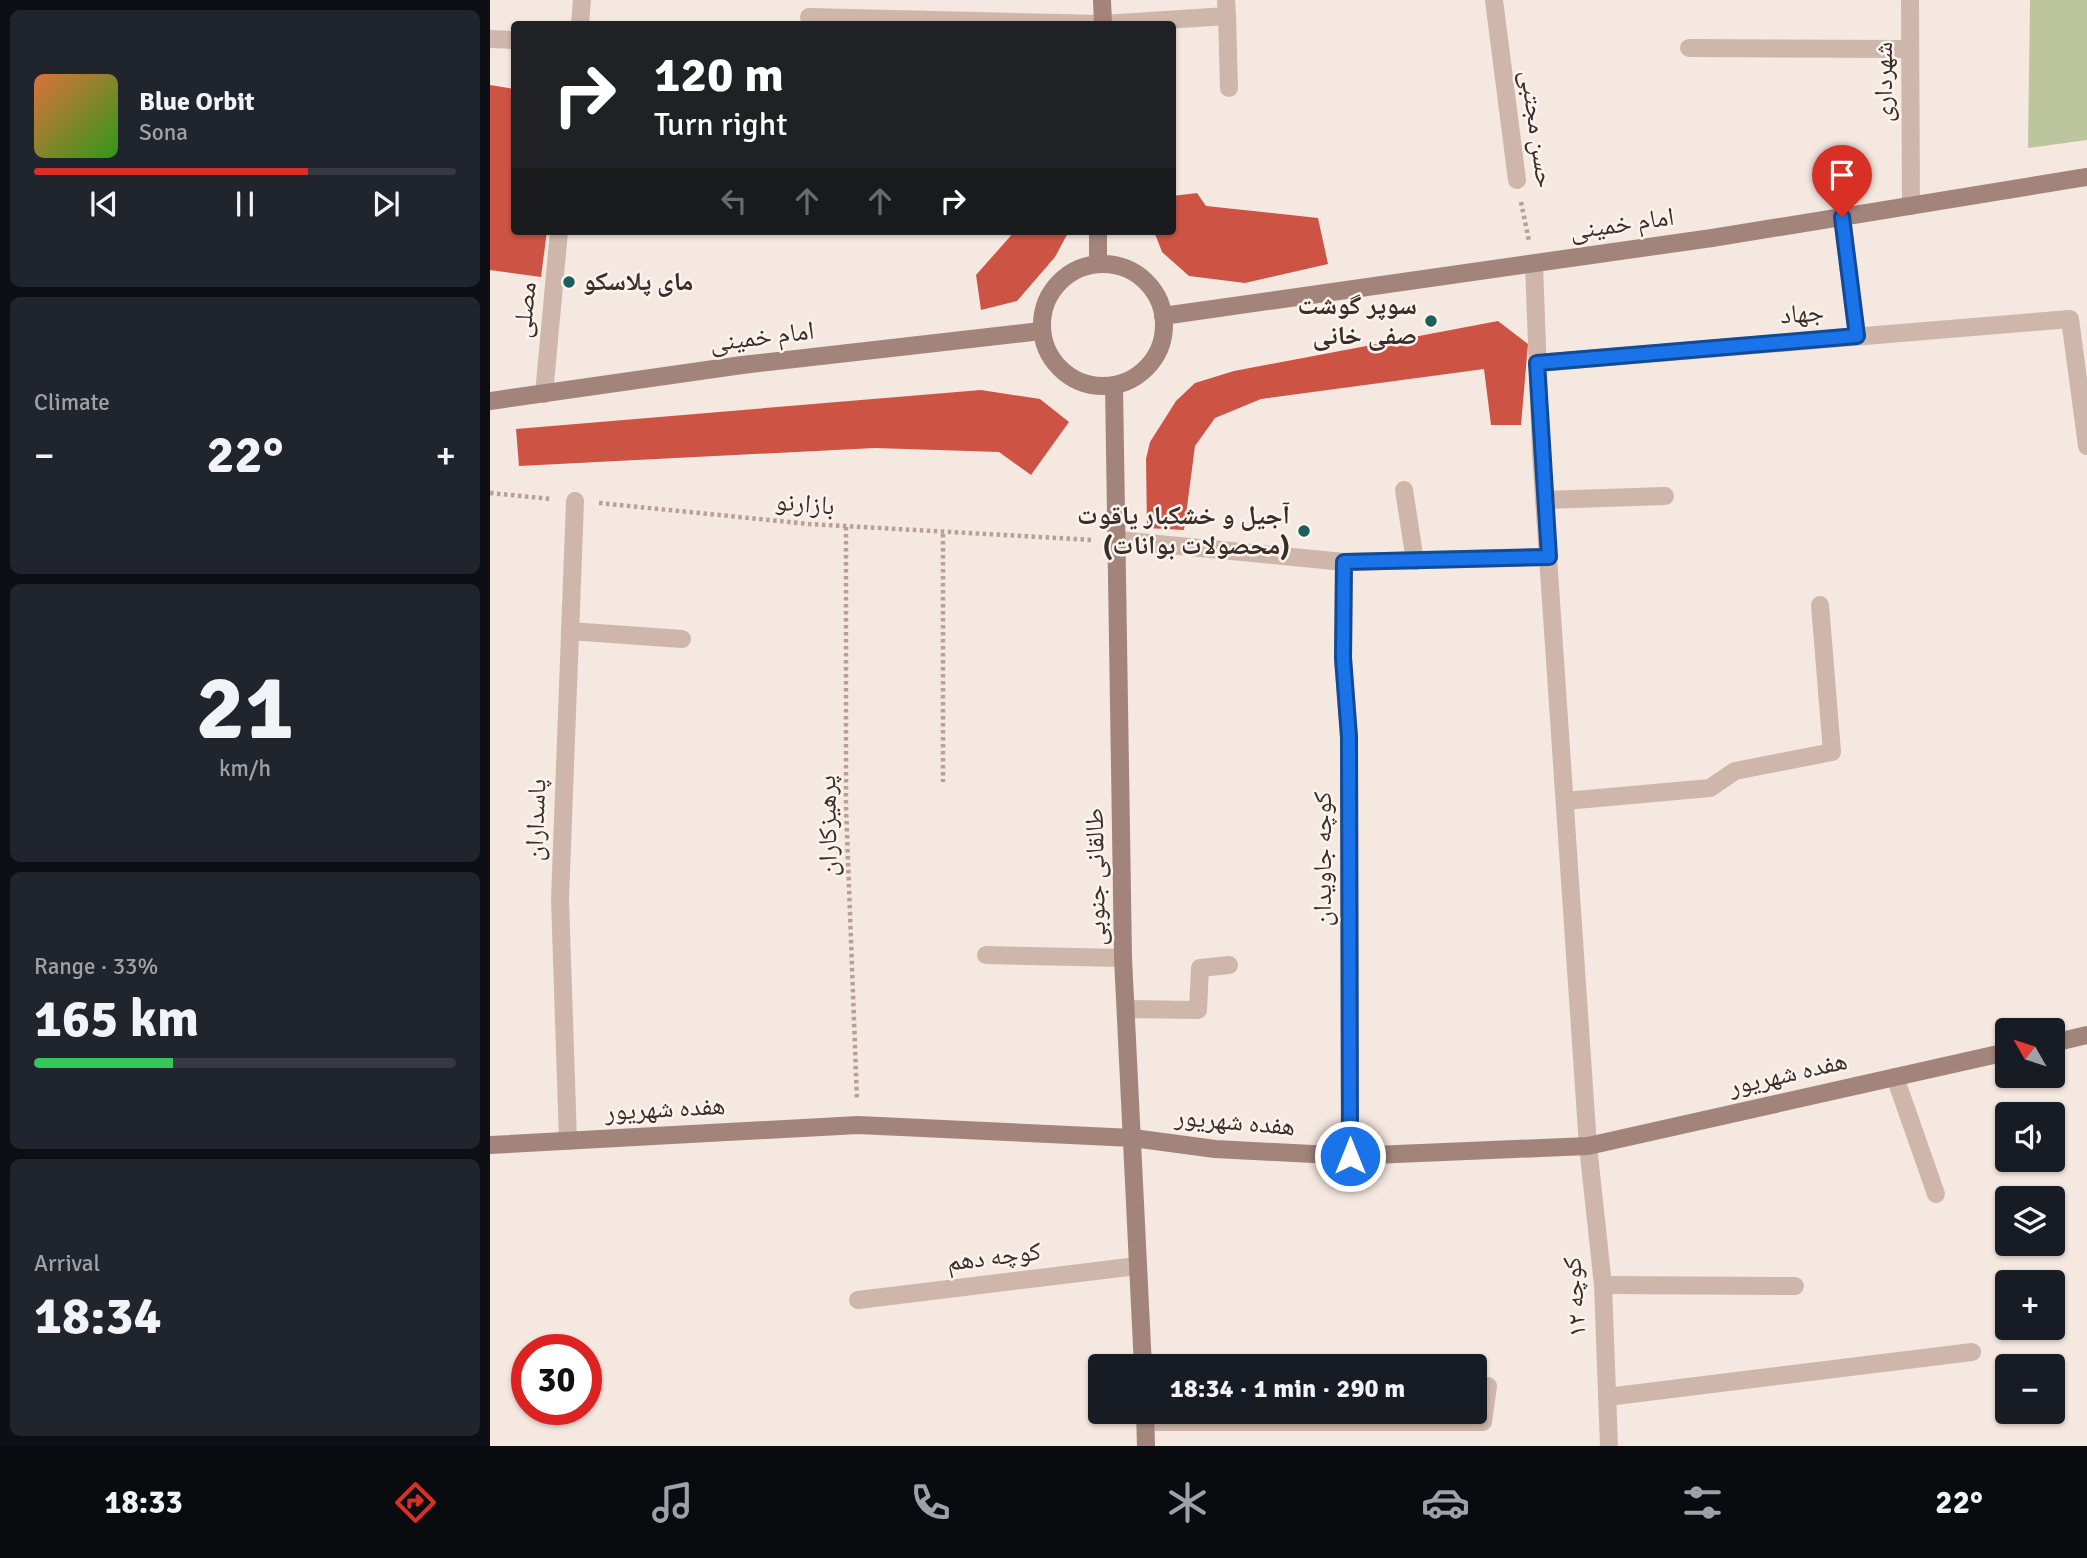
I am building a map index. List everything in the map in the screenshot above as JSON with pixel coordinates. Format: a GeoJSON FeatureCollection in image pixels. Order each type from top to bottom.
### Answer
{"type":"FeatureCollection","features":[{"type":"Feature","properties":{"kind":"main road"},"geometry":{"type":"LineString","coordinates":[[1102,0],[1103,21]]}},
{"type":"Feature","properties":{"kind":"main road","name":"امام خمینی"},"geometry":{"type":"LineString","coordinates":[[1163,316],[1534,264],[2087,177]]}},
{"type":"Feature","properties":{"kind":"main road"},"geometry":{"type":"LineString","coordinates":[[1098,235],[1098,264]]}},
{"type":"Feature","properties":{"kind":"main road"},"geometry":{"type":"LineString","coordinates":[[1098,264],[1132,271],[1147,283],[1158,298],[1163,316],[1163,335],[1147,368],[1132,379],[1114,386],[1094,386],[1074,380],[1058,368],[1047,351],[1041,331],[1049,295],[1061,280],[1077,270],[1098,264]]}},
{"type":"Feature","properties":{"kind":"main road","name":"امام خمینی"},"geometry":{"type":"LineString","coordinates":[[490,401],[742,365],[1041,331]]}},
{"type":"Feature","properties":{"kind":"main road","name":"طالقانی جنوبی"},"geometry":{"type":"LineString","coordinates":[[1114,386],[1123,958],[1142,1354]]}},
{"type":"Feature","properties":{"kind":"main road"},"geometry":{"type":"LineString","coordinates":[[2065,1040],[2087,1035]]}},
{"type":"Feature","properties":{"kind":"main road","name":"هفده شهریور"},"geometry":{"type":"LineString","coordinates":[[490,1146],[858,1125],[1133,1138],[1215,1149],[1350,1156],[1588,1146],[1995,1055]]}},
{"type":"Feature","properties":{"kind":"main road"},"geometry":{"type":"LineString","coordinates":[[1146,1424],[1146,1446]]}},
{"type":"Feature","properties":{"kind":"street"},"geometry":{"type":"LineString","coordinates":[[580,21],[582,0]]}},
{"type":"Feature","properties":{"kind":"street","name":"حسن مجتبی"},"geometry":{"type":"LineString","coordinates":[[1494,0],[1517,180]]}},
{"type":"Feature","properties":{"kind":"street","name":"شهرداری"},"geometry":{"type":"LineString","coordinates":[[1910,0],[1911,206]]}},
{"type":"Feature","properties":{"kind":"street"},"geometry":{"type":"LineString","coordinates":[[1126,21],[1226,8],[1230,88]]}},
{"type":"Feature","properties":{"kind":"street"},"geometry":{"type":"LineString","coordinates":[[809,17],[977,21]]}},
{"type":"Feature","properties":{"kind":"street"},"geometry":{"type":"LineString","coordinates":[[490,39],[511,40]]}},
{"type":"Feature","properties":{"kind":"street"},"geometry":{"type":"LineString","coordinates":[[1689,48],[1910,49]]}},
{"type":"Feature","properties":{"kind":"street"},"geometry":{"type":"LineString","coordinates":[[1842,217],[1857,336]]}},
{"type":"Feature","properties":{"kind":"street","name":"مصلی"},"geometry":{"type":"LineString","coordinates":[[544,394],[559,235]]}},
{"type":"Feature","properties":{"kind":"street","name":"کوچه ۱۲"},"geometry":{"type":"LineString","coordinates":[[1534,264],[1544,500],[1588,1146],[1603,1284],[1609,1446]]}},
{"type":"Feature","properties":{"kind":"street","name":"جهاد"},"geometry":{"type":"LineString","coordinates":[[1537,363],[2070,319],[2087,446]]}},
{"type":"Feature","properties":{"kind":"street"},"geometry":{"type":"LineString","coordinates":[[1404,490],[1415,561]]}},
{"type":"Feature","properties":{"kind":"street"},"geometry":{"type":"LineString","coordinates":[[1544,500],[1665,496]]}},
{"type":"Feature","properties":{"kind":"street","name":"پاسداران"},"geometry":{"type":"LineString","coordinates":[[568,1141],[560,899],[575,501]]}},
{"type":"Feature","properties":{"kind":"street"},"geometry":{"type":"LineString","coordinates":[[1118,540],[1344,562],[1549,557]]}},
{"type":"Feature","properties":{"kind":"street","name":"کوچه جاویدان"},"geometry":{"type":"LineString","coordinates":[[1344,562],[1343,658],[1349,737],[1350,1156]]}},
{"type":"Feature","properties":{"kind":"street"},"geometry":{"type":"LineString","coordinates":[[1565,801],[1710,788],[1735,771],[1832,752],[1820,605]]}},
{"type":"Feature","properties":{"kind":"street"},"geometry":{"type":"LineString","coordinates":[[570,631],[682,639]]}},
{"type":"Feature","properties":{"kind":"street"},"geometry":{"type":"LineString","coordinates":[[986,955],[1123,958]]}},
{"type":"Feature","properties":{"kind":"street"},"geometry":{"type":"LineString","coordinates":[[1126,1009],[1198,1010],[1200,968],[1229,965]]}},
{"type":"Feature","properties":{"kind":"street"},"geometry":{"type":"LineString","coordinates":[[1895,1077],[1936,1194]]}},
{"type":"Feature","properties":{"kind":"street","name":"کوچه دهم"},"geometry":{"type":"LineString","coordinates":[[858,1300],[1137,1266]]}},
{"type":"Feature","properties":{"kind":"street"},"geometry":{"type":"LineString","coordinates":[[1603,1284],[1795,1286]]}},
{"type":"Feature","properties":{"kind":"street"},"geometry":{"type":"LineString","coordinates":[[1607,1397],[1972,1352]]}},
{"type":"Feature","properties":{"kind":"street"},"geometry":{"type":"LineString","coordinates":[[1487,1393],[1488,1386]]}},
{"type":"Feature","properties":{"kind":"path","name":"حسن مجتبی"},"geometry":{"type":"LineString","coordinates":[[1517,180],[1534,264]]}},
{"type":"Feature","properties":{"kind":"path","name":"بازارنو"},"geometry":{"type":"LineString","coordinates":[[490,493],[846,527],[943,534],[1118,540]]}},
{"type":"Feature","properties":{"kind":"path","name":"پرهیزکاران"},"geometry":{"type":"LineString","coordinates":[[846,527],[846,807],[858,1125]]}},
{"type":"Feature","properties":{"kind":"path"},"geometry":{"type":"LineString","coordinates":[[943,534],[943,782]]}},
{"type":"Feature","properties":{"kind":"green space"},"geometry":{"type":"Polygon","coordinates":[[[2030,0],[2087,0],[2087,140],[2028,148],[2030,0]]]}},
{"type":"Feature","properties":{"kind":"building"},"geometry":{"type":"Polygon","coordinates":[[[490,85],[511,88],[511,235],[546,235],[541,277],[490,270],[490,85]]]}},
{"type":"Feature","properties":{"kind":"building"},"geometry":{"type":"Polygon","coordinates":[[[1197,193],[1206,206],[1318,218],[1328,264],[1245,283],[1189,276],[1162,252],[1156,235],[1176,235],[1176,196],[1197,193]]]}},
{"type":"Feature","properties":{"kind":"building"},"geometry":{"type":"Polygon","coordinates":[[[1011,235],[1067,235],[1055,257],[1017,301],[981,310],[976,275],[1011,235]]]}},
{"type":"Feature","properties":{"kind":"building"},"geometry":{"type":"Polygon","coordinates":[[[1498,321],[1528,344],[1521,425],[1491,425],[1484,369],[1261,399],[1215,418],[1195,446],[1184,530],[1147,528],[1146,459],[1150,442],[1176,401],[1195,383],[1234,371],[1498,321]]]}},
{"type":"Feature","properties":{"kind":"building"},"geometry":{"type":"Polygon","coordinates":[[[981,390],[1040,399],[1069,422],[1031,475],[999,452],[875,448],[519,466],[516,429],[981,390]]]}},
{"type":"Feature","properties":{"kind":"place","name":"مای پلاسکو"},"geometry":{"type":"Point","coordinates":[569,282]}},
{"type":"Feature","properties":{"kind":"place","name":"سوپر گوشت صفی خانی"},"geometry":{"type":"Point","coordinates":[1431,321]}},
{"type":"Feature","properties":{"kind":"place","name":"آجیل و خشکبار یاقوت (محصولات بوانات)"},"geometry":{"type":"Point","coordinates":[1304,531]}},
{"type":"Feature","properties":{"kind":"route"},"geometry":{"type":"LineString","coordinates":[[1350,1156],[1349,737],[1343,658],[1344,562],[1549,557],[1537,363],[1857,336],[1842,217]]}}]}
